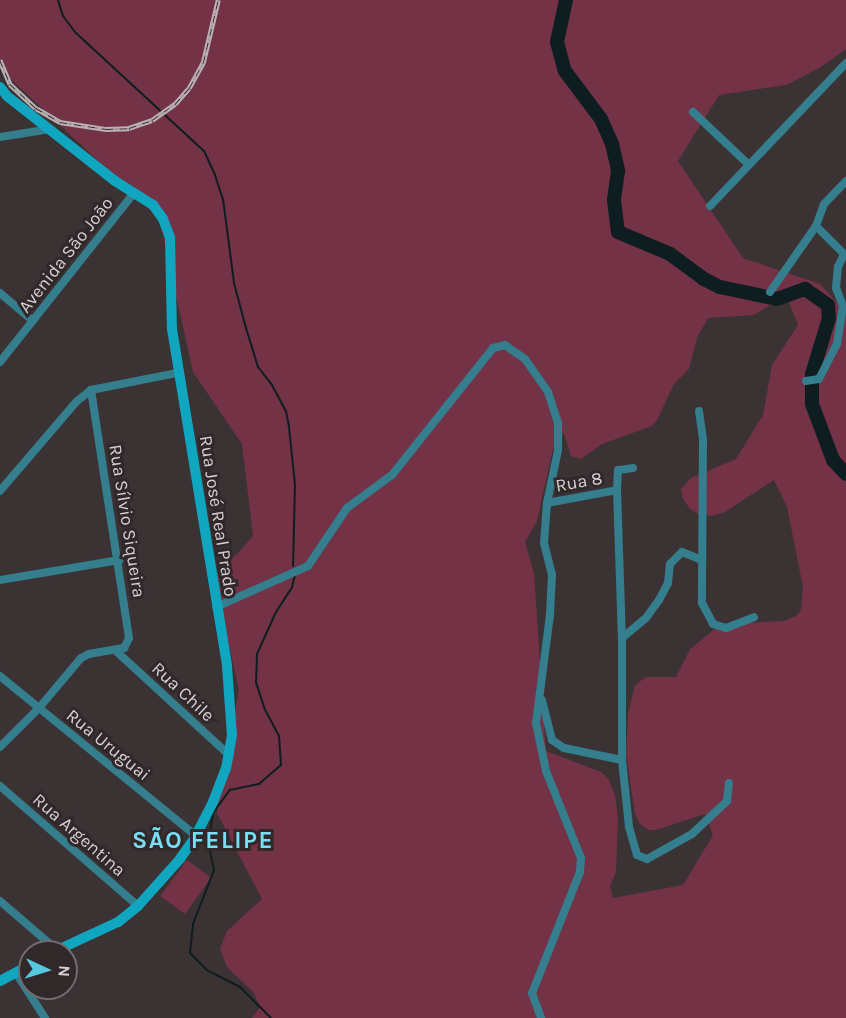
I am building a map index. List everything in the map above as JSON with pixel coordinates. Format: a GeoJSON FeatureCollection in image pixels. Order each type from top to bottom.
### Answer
{"type":"FeatureCollection","features":[{"type":"Feature","properties":{"kind":"street"},"geometry":{"type":"LineString","coordinates":[[711,206],[846,63]]}},
{"type":"Feature","properties":{"kind":"street","name":"Rua José Real Prado"},"geometry":{"type":"LineString","coordinates":[[0,87],[133,194],[153,205],[163,219],[170,237],[172,329],[177,373],[227,666],[232,735],[229,755],[226,768],[196,836],[138,906],[118,922],[78,940]]}},
{"type":"Feature","properties":{"kind":"street"},"geometry":{"type":"LineString","coordinates":[[693,112],[749,165]]}},
{"type":"Feature","properties":{"kind":"street"},"geometry":{"type":"LineString","coordinates":[[0,137],[50,129]]}},
{"type":"Feature","properties":{"kind":"street"},"geometry":{"type":"LineString","coordinates":[[770,292],[816,226],[824,204],[846,181]]}},
{"type":"Feature","properties":{"kind":"street","name":"Avenida São João"},"geometry":{"type":"LineString","coordinates":[[0,362],[133,194]]}},
{"type":"Feature","properties":{"kind":"street"},"geometry":{"type":"LineString","coordinates":[[806,381],[819,379],[837,344],[843,306],[836,288],[838,267],[845,255],[816,226]]}},
{"type":"Feature","properties":{"kind":"street"},"geometry":{"type":"LineString","coordinates":[[0,292],[33,321]]}},
{"type":"Feature","properties":{"kind":"street"},"geometry":{"type":"LineString","coordinates":[[216,607],[308,566],[347,508],[393,475],[493,348],[505,345],[525,358],[548,392],[558,423],[558,450],[547,503],[544,543],[552,574],[550,605],[536,723],[546,771],[581,858],[580,872],[532,993],[541,1018]]}},
{"type":"Feature","properties":{"kind":"street"},"geometry":{"type":"LineString","coordinates":[[0,491],[76,402],[91,390],[177,373]]}},
{"type":"Feature","properties":{"kind":"street","name":"Rua Sílvio Siqueira"},"geometry":{"type":"LineString","coordinates":[[91,390],[119,560],[129,638],[124,648],[116,651]]}},
{"type":"Feature","properties":{"kind":"street"},"geometry":{"type":"LineString","coordinates":[[699,411],[703,441],[702,603],[713,624],[726,628],[754,617]]}},
{"type":"Feature","properties":{"kind":"street","name":"Rua 8"},"geometry":{"type":"LineString","coordinates":[[547,503],[617,490],[618,470],[633,468]]}},
{"type":"Feature","properties":{"kind":"street"},"geometry":{"type":"LineString","coordinates":[[617,490],[622,638],[622,760],[629,827],[637,855],[647,858],[692,834],[727,801],[729,783]]}},
{"type":"Feature","properties":{"kind":"street"},"geometry":{"type":"LineString","coordinates":[[622,638],[646,618],[659,600],[668,583],[670,564],[682,552],[702,560]]}},
{"type":"Feature","properties":{"kind":"street"},"geometry":{"type":"LineString","coordinates":[[0,580],[119,560]]}},
{"type":"Feature","properties":{"kind":"street"},"geometry":{"type":"LineString","coordinates":[[0,747],[39,708],[81,658],[89,654],[116,651]]}},
{"type":"Feature","properties":{"kind":"street","name":"Rua Chile"},"geometry":{"type":"LineString","coordinates":[[116,651],[229,755]]}},
{"type":"Feature","properties":{"kind":"street","name":"Rua Uruguai"},"geometry":{"type":"LineString","coordinates":[[0,676],[196,836]]}},
{"type":"Feature","properties":{"kind":"street"},"geometry":{"type":"LineString","coordinates":[[540,693],[552,740],[564,748],[622,760]]}},
{"type":"Feature","properties":{"kind":"street","name":"Rua Argentina"},"geometry":{"type":"LineString","coordinates":[[0,786],[138,906]]}},
{"type":"Feature","properties":{"kind":"street"},"geometry":{"type":"LineString","coordinates":[[0,901],[43,940]]}},
{"type":"Feature","properties":{"kind":"street"},"geometry":{"type":"LineString","coordinates":[[0,981],[16,972],[45,1018]]}},
{"type":"Feature","properties":{"kind":"shaded area"},"geometry":{"type":"Polygon","coordinates":[[[0,0],[846,0],[846,49],[821,67],[786,85],[719,95],[678,161],[743,258],[820,284],[846,312],[846,1018],[252,1018],[260,1007],[254,993],[227,967],[220,949],[227,931],[262,899],[217,813],[218,797],[239,690],[219,601],[217,573],[223,562],[236,555],[253,536],[242,444],[193,372],[159,218],[0,69],[0,0]],[[786,295],[754,315],[708,318],[697,338],[689,369],[674,384],[652,426],[602,444],[581,459],[571,456],[564,433],[553,449],[537,521],[525,542],[534,573],[546,751],[601,772],[609,780],[615,795],[618,818],[616,872],[610,886],[613,898],[683,885],[713,835],[705,814],[656,830],[648,830],[640,824],[635,814],[626,754],[628,714],[635,685],[646,677],[676,677],[690,649],[716,628],[740,623],[784,621],[796,616],[801,610],[803,587],[787,507],[774,480],[725,512],[712,516],[690,509],[683,499],[681,489],[691,478],[736,459],[763,415],[772,365],[798,325],[786,295]]]}},
{"type":"Feature","properties":{"kind":"shaded area"},"geometry":{"type":"Polygon","coordinates":[[[187,860],[211,878],[185,914],[160,896],[187,860]]]}},
{"type":"Feature","properties":{"kind":"waterway"},"geometry":{"type":"LineString","coordinates":[[58,0],[63,16],[76,33],[204,151],[215,175],[223,199],[234,283],[246,328],[258,367],[272,385],[286,411],[295,485],[293,566]]}},
{"type":"Feature","properties":{"kind":"waterway"},"geometry":{"type":"LineString","coordinates":[[566,0],[557,42],[565,71],[601,119],[612,144],[618,171],[614,200],[618,232],[670,254],[704,279],[720,287],[777,299],[805,289],[828,305],[829,318],[812,374],[812,404],[833,460],[846,474]]}},
{"type":"Feature","properties":{"kind":"waterway"},"geometry":{"type":"LineString","coordinates":[[271,1018],[240,987],[207,970],[190,953],[193,924],[214,870],[208,842],[213,813],[230,790],[259,784],[281,765],[279,736],[265,710],[256,683],[257,654],[276,612],[292,587],[295,575]]}},
{"type":"Feature","properties":{"kind":"railway"},"geometry":{"type":"LineString","coordinates":[[0,60],[10,84],[36,108],[60,122],[106,129],[129,128],[152,120],[175,104],[189,88],[203,63],[218,0]]}},
{"type":"Feature","properties":{"kind":"district","name":"SÃO FELIPE"},"geometry":{"type":"Point","coordinates":[203,841]}}]}
